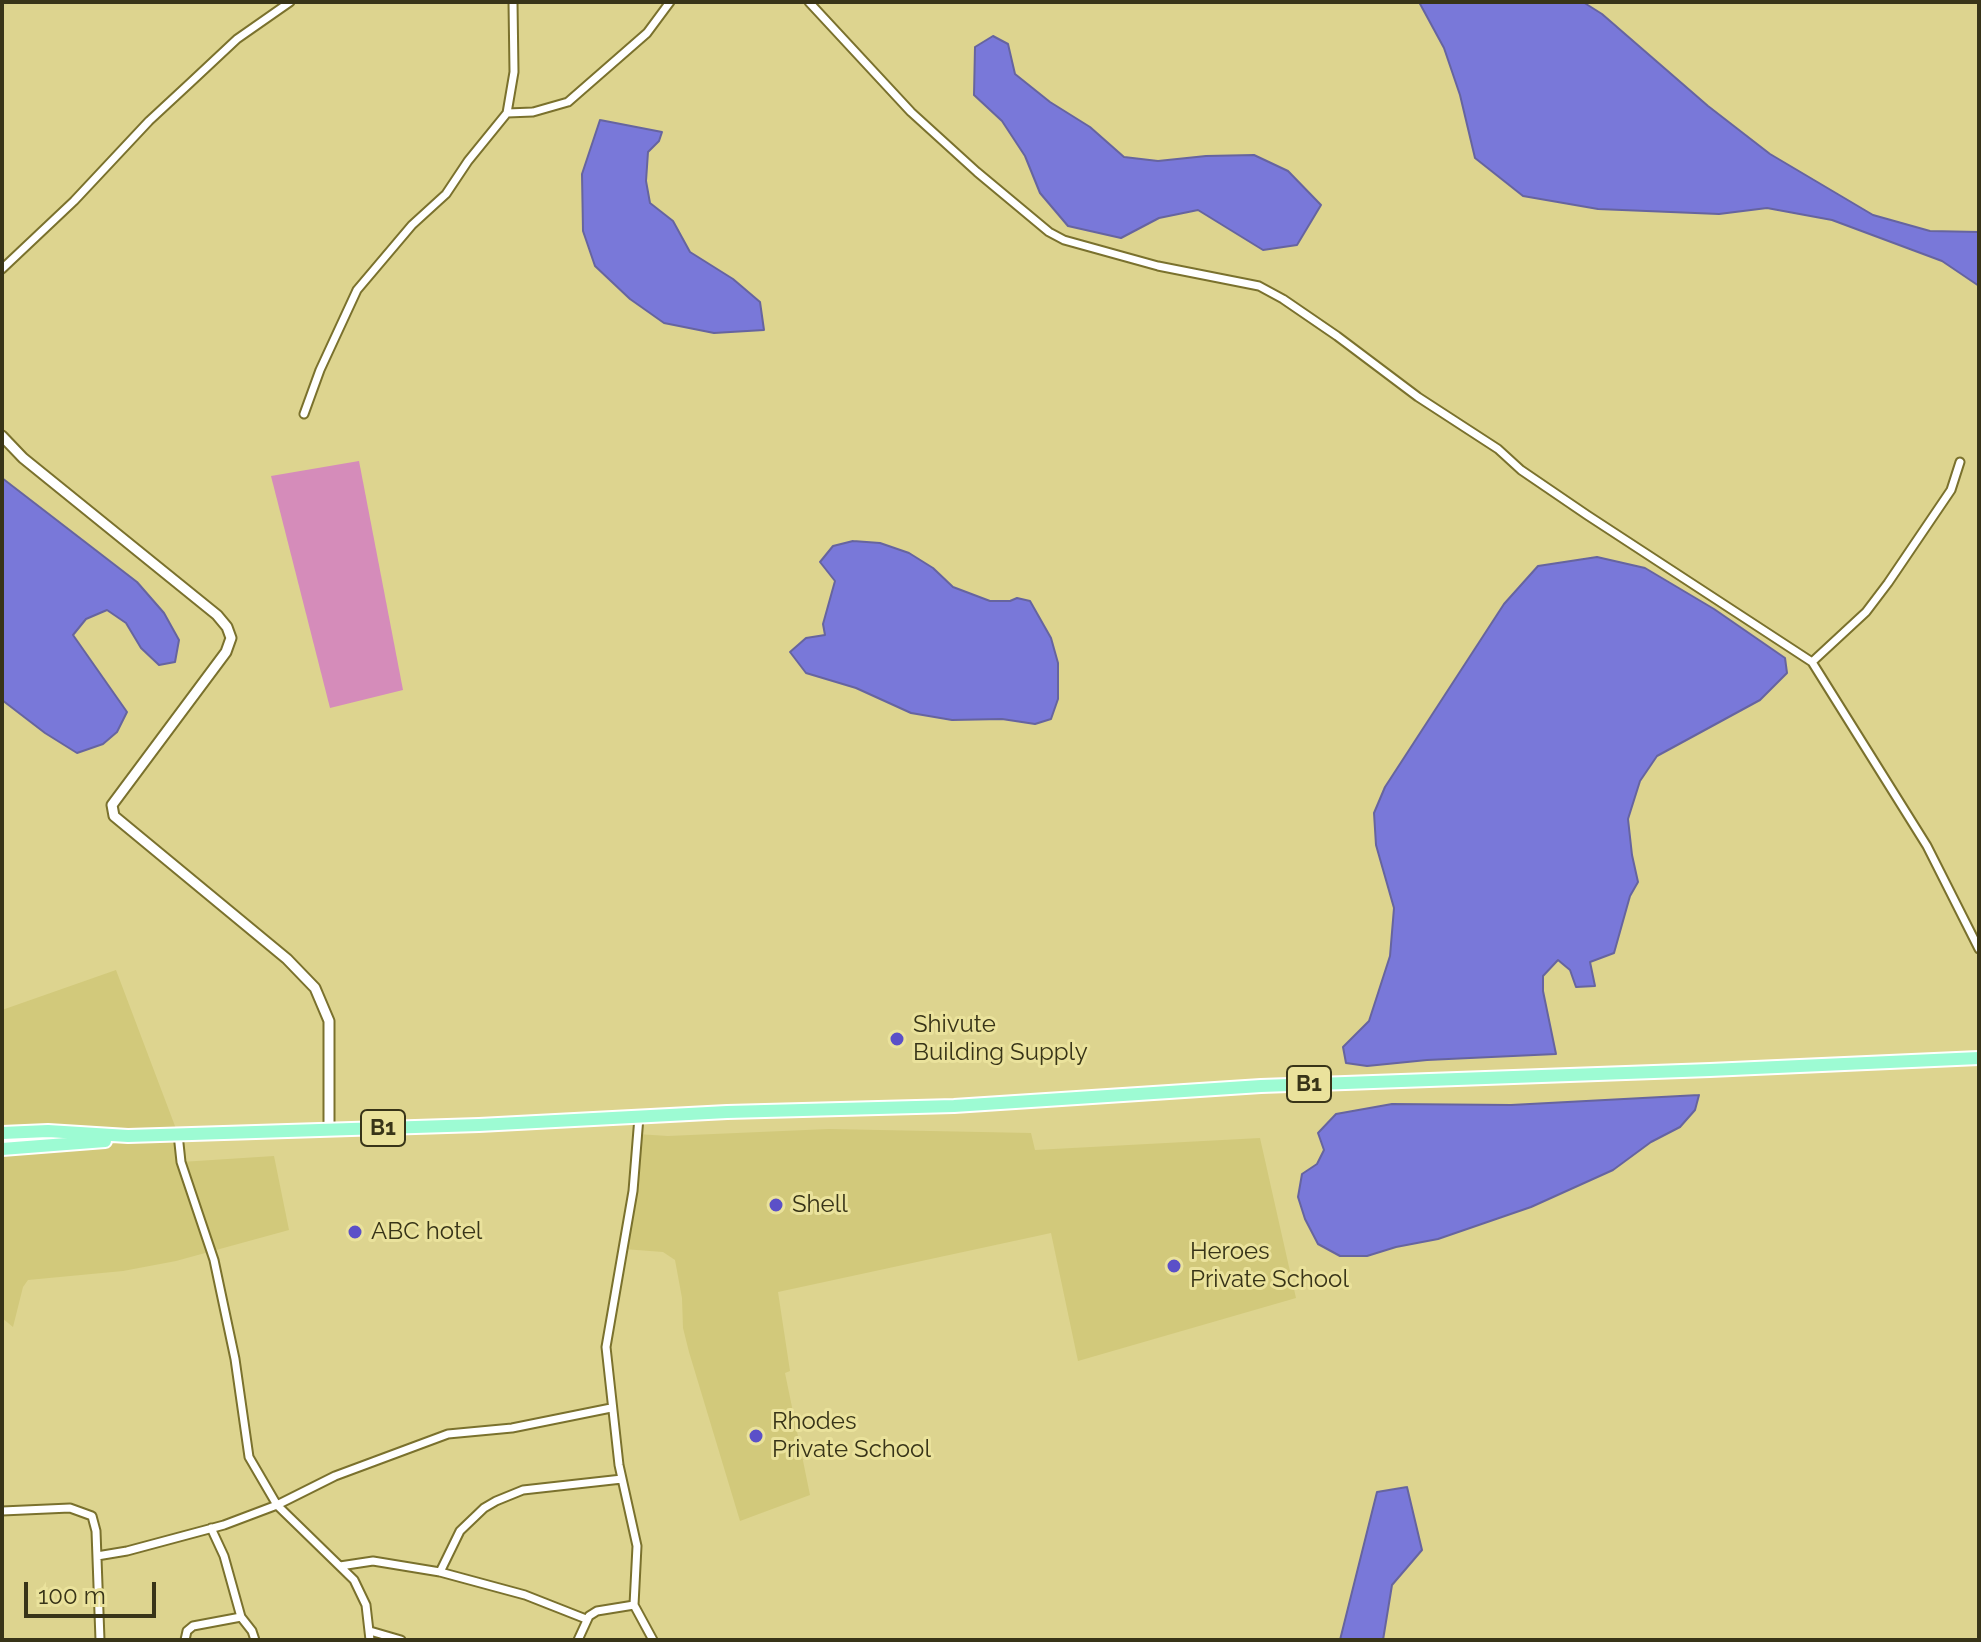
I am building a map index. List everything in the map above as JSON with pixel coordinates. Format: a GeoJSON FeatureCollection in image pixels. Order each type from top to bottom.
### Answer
{"type":"FeatureCollection","features":[{"type":"Feature","properties":{"kind":"main road","name":"B1"},"geometry":{"type":"LineString","coordinates":[[2,1133],[48,1131],[128,1136],[479,1125],[639,1115],[954,1106],[1261,1086],[1979,1058]]}},
{"type":"Feature","properties":{"kind":"main road","name":"B1"},"geometry":{"type":"LineString","coordinates":[[2,1149],[128,1136]]}},
{"type":"Feature","properties":{"kind":"street"},"geometry":{"type":"LineString","coordinates":[[2,269],[74,201],[149,121],[237,39],[290,2]]}},
{"type":"Feature","properties":{"kind":"street"},"geometry":{"type":"LineString","coordinates":[[304,414],[320,370],[357,290],[412,225],[446,194],[507,113],[514,72],[513,2]]}},
{"type":"Feature","properties":{"kind":"street"},"geometry":{"type":"LineString","coordinates":[[507,113],[533,112],[568,102],[647,33],[670,2]]}},
{"type":"Feature","properties":{"kind":"street"},"geometry":{"type":"LineString","coordinates":[[809,2],[911,112],[1049,232],[1064,240],[1145,262],[1237,280],[1271,293],[1337,336],[1418,397],[1498,449],[1521,470],[1812,662],[1927,846],[1979,949]]}},
{"type":"Feature","properties":{"kind":"street"},"geometry":{"type":"LineString","coordinates":[[2,436],[23,458],[217,615],[227,627],[231,638],[226,652],[112,805],[114,816],[287,959],[315,988],[329,1021],[329,1129]]}},
{"type":"Feature","properties":{"kind":"street"},"geometry":{"type":"LineString","coordinates":[[1812,662],[1866,612],[1888,583],[1951,490],[1960,462]]}},
{"type":"Feature","properties":{"kind":"street"},"geometry":{"type":"LineString","coordinates":[[639,1115],[633,1191],[606,1347],[622,1479],[637,1546],[634,1605],[653,1640]]}},
{"type":"Feature","properties":{"kind":"street"},"geometry":{"type":"LineString","coordinates":[[178,1134],[181,1162],[220,1286],[235,1359],[249,1457],[277,1505],[354,1580],[366,1605],[370,1635],[401,1640]]}},
{"type":"Feature","properties":{"kind":"street"},"geometry":{"type":"LineString","coordinates":[[97,1556],[211,1528],[277,1505],[335,1476],[448,1434],[512,1428],[611,1408]]}},
{"type":"Feature","properties":{"kind":"street"},"geometry":{"type":"LineString","coordinates":[[440,1572],[460,1531],[496,1501],[536,1488],[622,1479]]}},
{"type":"Feature","properties":{"kind":"street"},"geometry":{"type":"LineString","coordinates":[[2,1511],[70,1508],[87,1512],[95,1523],[100,1640]]}},
{"type":"Feature","properties":{"kind":"street"},"geometry":{"type":"LineString","coordinates":[[211,1528],[224,1556],[241,1617],[255,1640]]}},
{"type":"Feature","properties":{"kind":"street"},"geometry":{"type":"LineString","coordinates":[[340,1566],[373,1561],[440,1572],[525,1595],[586,1619]]}},
{"type":"Feature","properties":{"kind":"street"},"geometry":{"type":"LineString","coordinates":[[578,1640],[586,1619],[597,1611],[634,1605]]}},
{"type":"Feature","properties":{"kind":"street"},"geometry":{"type":"LineString","coordinates":[[185,1640],[187,1631],[193,1626],[241,1617]]}},
{"type":"Feature","properties":{"kind":"shaded area"},"geometry":{"type":"Polygon","coordinates":[[[1419,2],[1583,2],[1602,14],[1708,106],[1770,154],[1873,215],[1930,231],[1979,232],[1979,286],[1942,261],[1832,220],[1767,208],[1719,214],[1598,209],[1523,196],[1475,158],[1460,95],[1444,48],[1419,2]]]}},
{"type":"Feature","properties":{"kind":"shaded area"},"geometry":{"type":"Polygon","coordinates":[[[993,36],[1008,44],[1015,74],[1050,102],[1090,127],[1124,157],[1158,161],[1254,155],[1288,171],[1321,205],[1297,245],[1263,250],[1198,210],[1159,218],[1121,238],[1068,226],[1040,193],[1025,156],[1002,121],[974,95],[975,47],[993,36]]]}},
{"type":"Feature","properties":{"kind":"shaded area"},"geometry":{"type":"Polygon","coordinates":[[[600,120],[662,132],[659,141],[648,152],[646,181],[650,203],[673,221],[690,252],[733,279],[760,302],[764,330],[714,333],[664,323],[630,299],[595,266],[583,231],[582,174],[600,120]]]}},
{"type":"Feature","properties":{"kind":"shaded area"},"geometry":{"type":"Polygon","coordinates":[[[359,461],[403,690],[330,708],[271,476],[359,461]]]}},
{"type":"Feature","properties":{"kind":"shaded area"},"geometry":{"type":"Polygon","coordinates":[[[2,478],[137,582],[164,613],[179,640],[175,662],[159,665],[141,648],[126,623],[107,610],[86,619],[73,635],[127,712],[117,732],[103,744],[77,753],[2,700],[2,478]]]}},
{"type":"Feature","properties":{"kind":"shaded area"},"geometry":{"type":"Polygon","coordinates":[[[853,541],[880,543],[909,553],[933,568],[953,587],[990,601],[1017,598],[1030,601],[1051,638],[1058,663],[1058,699],[1051,719],[1035,724],[1002,719],[952,720],[911,713],[856,688],[806,673],[790,652],[806,638],[825,635],[823,624],[835,581],[820,562],[833,546],[853,541]]]}},
{"type":"Feature","properties":{"kind":"shaded area"},"geometry":{"type":"Polygon","coordinates":[[[1597,557],[1645,568],[1714,609],[1785,658],[1787,673],[1760,700],[1657,756],[1640,781],[1628,819],[1638,882],[1630,896],[1614,953],[1590,962],[1595,986],[1576,987],[1570,970],[1558,960],[1543,976],[1543,991],[1556,1054],[1367,1066],[1346,1063],[1343,1047],[1369,1021],[1390,956],[1394,908],[1376,845],[1374,813],[1385,787],[1504,604],[1538,566],[1597,557]]]}},
{"type":"Feature","properties":{"kind":"shaded area"},"geometry":{"type":"Polygon","coordinates":[[[116,970],[178,1134],[181,1162],[274,1156],[289,1230],[176,1261],[123,1271],[28,1280],[23,1287],[13,1327],[2,1318],[2,1010],[116,970]]]}},
{"type":"Feature","properties":{"kind":"shaded area"},"geometry":{"type":"Polygon","coordinates":[[[1699,1095],[1695,1110],[1680,1127],[1651,1142],[1613,1170],[1531,1207],[1438,1239],[1367,1256],[1340,1256],[1318,1244],[1298,1197],[1302,1174],[1317,1164],[1324,1150],[1318,1133],[1336,1114],[1392,1104],[1511,1105],[1699,1095]]]}},
{"type":"Feature","properties":{"kind":"shaded area"},"geometry":{"type":"Polygon","coordinates":[[[829,1129],[1031,1133],[1035,1150],[1260,1138],[1296,1298],[1078,1361],[1051,1233],[778,1292],[790,1371],[785,1373],[810,1495],[740,1521],[683,1328],[682,1298],[675,1260],[663,1252],[624,1249],[637,1134],[668,1136],[829,1129]]]}},
{"type":"Feature","properties":{"kind":"shaded area"},"geometry":{"type":"Polygon","coordinates":[[[1407,1487],[1422,1550],[1392,1585],[1383,1640],[1340,1640],[1377,1492],[1407,1487]]]}},
{"type":"Feature","properties":{"kind":"place","name":"Shivute Building Supply"},"geometry":{"type":"Point","coordinates":[897,1039]}},
{"type":"Feature","properties":{"kind":"place","name":"Shell"},"geometry":{"type":"Point","coordinates":[776,1205]}},
{"type":"Feature","properties":{"kind":"place","name":"ABC hotel"},"geometry":{"type":"Point","coordinates":[355,1232]}},
{"type":"Feature","properties":{"kind":"place","name":"Heroes Private School"},"geometry":{"type":"Point","coordinates":[1174,1266]}},
{"type":"Feature","properties":{"kind":"place","name":"Rhodes Private School"},"geometry":{"type":"Point","coordinates":[756,1436]}}]}
